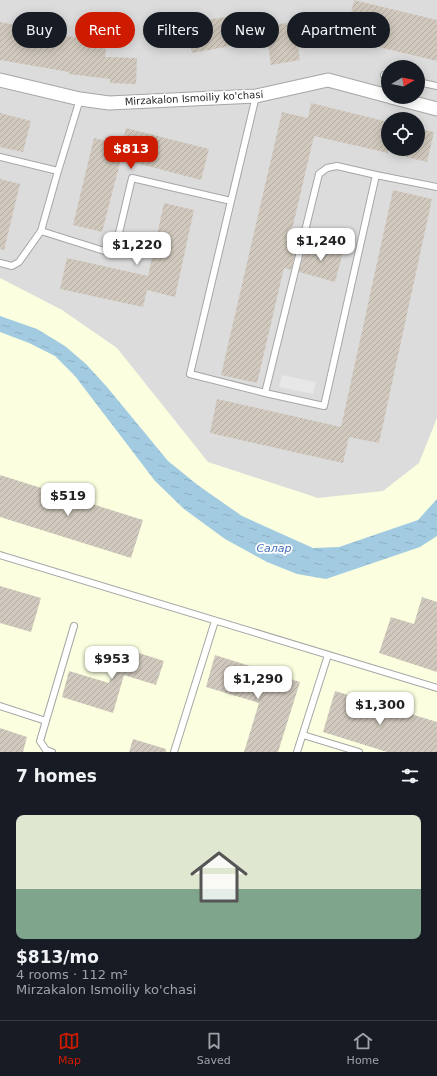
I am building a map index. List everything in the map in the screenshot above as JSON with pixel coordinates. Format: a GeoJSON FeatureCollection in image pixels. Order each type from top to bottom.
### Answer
{"type":"FeatureCollection","features":[{"type":"Feature","properties":{"kind":"street","name":"Mirzakalon Ismoiliy ko'chasi"},"geometry":{"type":"LineString","coordinates":[[0,80],[80,99],[109,103],[256,96],[328,80],[381,94]]}},
{"type":"Feature","properties":{"kind":"street"},"geometry":{"type":"LineString","coordinates":[[418,104],[437,109]]}},
{"type":"Feature","properties":{"kind":"lane"},"geometry":{"type":"LineString","coordinates":[[425,83],[437,86]]}},
{"type":"Feature","properties":{"kind":"lane"},"geometry":{"type":"LineString","coordinates":[[256,96],[190,374],[265,394],[324,406],[376,175]]}},
{"type":"Feature","properties":{"kind":"lane"},"geometry":{"type":"LineString","coordinates":[[0,263],[12,266],[19,262],[41,231],[80,99]]}},
{"type":"Feature","properties":{"kind":"lane"},"geometry":{"type":"LineString","coordinates":[[0,157],[58,171]]}},
{"type":"Feature","properties":{"kind":"lane"},"geometry":{"type":"LineString","coordinates":[[265,394],[319,174],[327,168],[337,166],[437,187]]}},
{"type":"Feature","properties":{"kind":"lane"},"geometry":{"type":"LineString","coordinates":[[41,231],[114,254],[132,178],[231,201]]}},
{"type":"Feature","properties":{"kind":"lane"},"geometry":{"type":"LineString","coordinates":[[0,554],[437,688]]}},
{"type":"Feature","properties":{"kind":"lane"},"geometry":{"type":"LineString","coordinates":[[174,752],[215,621]]}},
{"type":"Feature","properties":{"kind":"lane"},"geometry":{"type":"LineString","coordinates":[[52,752],[46,750],[40,741],[74,626]]}},
{"type":"Feature","properties":{"kind":"lane"},"geometry":{"type":"LineString","coordinates":[[297,752],[328,655]]}},
{"type":"Feature","properties":{"kind":"lane"},"geometry":{"type":"LineString","coordinates":[[0,706],[46,721]]}},
{"type":"Feature","properties":{"kind":"lane"},"geometry":{"type":"LineString","coordinates":[[303,735],[359,752]]}},
{"type":"Feature","properties":{"kind":"shaded area"},"geometry":{"type":"Polygon","coordinates":[[[0,0],[437,0],[437,752],[0,752],[0,0]]]}},
{"type":"Feature","properties":{"kind":"shaded area"},"geometry":{"type":"Polygon","coordinates":[[[0,278],[62,310],[117,348],[208,462],[318,498],[383,491],[419,463],[437,418],[437,752],[0,752],[0,278]]]}},
{"type":"Feature","properties":{"kind":"shaded area"},"geometry":{"type":"Polygon","coordinates":[[[282,375],[316,382],[313,394],[279,387],[282,375]]]}},
{"type":"Feature","properties":{"kind":"water","name":"Салар"},"geometry":{"type":"Polygon","coordinates":[[[0,316],[37,329],[65,346],[86,364],[107,387],[168,461],[199,486],[242,516],[313,548],[339,547],[418,520],[437,499],[437,536],[420,547],[326,579],[297,574],[267,562],[225,539],[184,509],[155,481],[75,376],[55,356],[29,343],[0,332],[0,316]]]}},
{"type":"Feature","properties":{"kind":"building"},"geometry":{"type":"Polygon","coordinates":[[[354,0],[437,20],[437,61],[383,48],[390,48],[390,12],[351,12],[354,0]]]}},
{"type":"Feature","properties":{"kind":"building"},"geometry":{"type":"Polygon","coordinates":[[[221,18],[221,48],[192,53],[191,48],[213,48],[213,19],[221,18]]]}},
{"type":"Feature","properties":{"kind":"building"},"geometry":{"type":"Polygon","coordinates":[[[0,22],[12,24],[12,48],[67,48],[67,36],[75,37],[75,48],[106,48],[105,57],[137,58],[136,84],[110,83],[110,79],[69,74],[69,72],[0,60],[0,22]]]}},
{"type":"Feature","properties":{"kind":"building"},"geometry":{"type":"Polygon","coordinates":[[[287,23],[287,48],[298,48],[300,60],[271,65],[268,48],[279,48],[279,24],[287,23]]]}},
{"type":"Feature","properties":{"kind":"building"},"geometry":{"type":"Polygon","coordinates":[[[311,103],[381,120],[381,151],[314,136],[290,238],[298,240],[291,270],[284,268],[257,383],[221,375],[282,112],[308,118],[311,103]]]}},
{"type":"Feature","properties":{"kind":"building"},"geometry":{"type":"Polygon","coordinates":[[[0,113],[31,121],[23,152],[0,147],[0,113]]]}},
{"type":"Feature","properties":{"kind":"building"},"geometry":{"type":"Polygon","coordinates":[[[126,128],[209,149],[201,180],[121,159],[102,232],[73,225],[94,138],[122,145],[126,128]]]}},
{"type":"Feature","properties":{"kind":"building"},"geometry":{"type":"Polygon","coordinates":[[[425,130],[434,132],[427,162],[402,156],[425,156],[425,130]]]}},
{"type":"Feature","properties":{"kind":"building"},"geometry":{"type":"Polygon","coordinates":[[[0,179],[20,184],[4,250],[0,249],[0,179]]]}},
{"type":"Feature","properties":{"kind":"building"},"geometry":{"type":"Polygon","coordinates":[[[393,190],[432,199],[379,443],[349,437],[343,463],[210,433],[217,399],[341,427],[393,190]]]}},
{"type":"Feature","properties":{"kind":"building"},"geometry":{"type":"Polygon","coordinates":[[[164,203],[194,210],[175,297],[147,290],[143,307],[60,289],[67,258],[148,276],[164,203]]]}},
{"type":"Feature","properties":{"kind":"building"},"geometry":{"type":"Polygon","coordinates":[[[307,243],[343,252],[335,282],[299,272],[307,243]]]}},
{"type":"Feature","properties":{"kind":"building"},"geometry":{"type":"Polygon","coordinates":[[[0,475],[143,520],[131,558],[0,517],[0,475]]]}},
{"type":"Feature","properties":{"kind":"building"},"geometry":{"type":"Polygon","coordinates":[[[0,586],[41,598],[31,632],[0,623],[0,586]]]}},
{"type":"Feature","properties":{"kind":"building"},"geometry":{"type":"Polygon","coordinates":[[[422,597],[437,602],[437,672],[379,653],[391,617],[414,624],[422,597]]]}},
{"type":"Feature","properties":{"kind":"building"},"geometry":{"type":"Polygon","coordinates":[[[120,647],[164,661],[156,685],[124,675],[113,713],[62,697],[69,671],[109,683],[120,647]]]}},
{"type":"Feature","properties":{"kind":"building"},"geometry":{"type":"Polygon","coordinates":[[[215,655],[300,682],[278,752],[244,752],[259,703],[206,687],[215,655]]]}},
{"type":"Feature","properties":{"kind":"building"},"geometry":{"type":"Polygon","coordinates":[[[335,691],[437,722],[437,752],[387,752],[323,732],[335,691]]]}},
{"type":"Feature","properties":{"kind":"building"},"geometry":{"type":"Polygon","coordinates":[[[0,728],[27,737],[23,752],[0,752],[0,728]]]}},
{"type":"Feature","properties":{"kind":"building"},"geometry":{"type":"Polygon","coordinates":[[[133,739],[166,749],[166,752],[129,752],[133,739]]]}}]}
